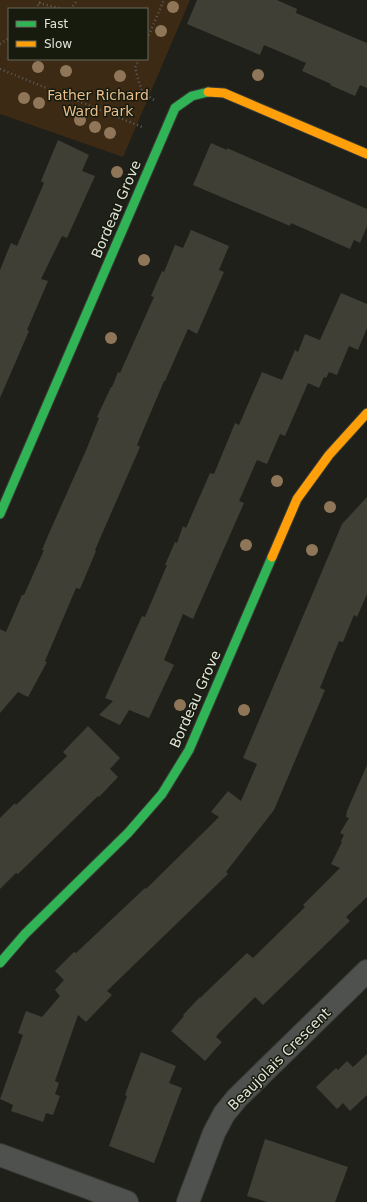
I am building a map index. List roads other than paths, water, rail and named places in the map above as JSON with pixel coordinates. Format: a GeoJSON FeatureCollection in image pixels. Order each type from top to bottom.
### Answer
{"type":"FeatureCollection","features":[{"type":"Feature","properties":{"kind":"street","name":"Bordeau Grove"},"geometry":{"type":"LineString","coordinates":[[0,514],[162,135],[175,108],[193,95],[211,91],[224,93],[367,154]]}},
{"type":"Feature","properties":{"kind":"street","name":"Bordeau Grove"},"geometry":{"type":"LineString","coordinates":[[0,963],[25,934],[128,833],[162,794],[189,750],[297,499],[329,455],[367,413]]}},
{"type":"Feature","properties":{"kind":"street","name":"Beaujolais Crescent"},"geometry":{"type":"LineString","coordinates":[[188,1202],[214,1133],[224,1114],[237,1098],[367,971]]}},
{"type":"Feature","properties":{"kind":"street"},"geometry":{"type":"LineString","coordinates":[[0,1155],[127,1202]]}},
{"type":"Feature","properties":{"kind":"park label","name":"Father Richard Ward Park"},"geometry":{"type":"Point","coordinates":[98,104]}}]}
